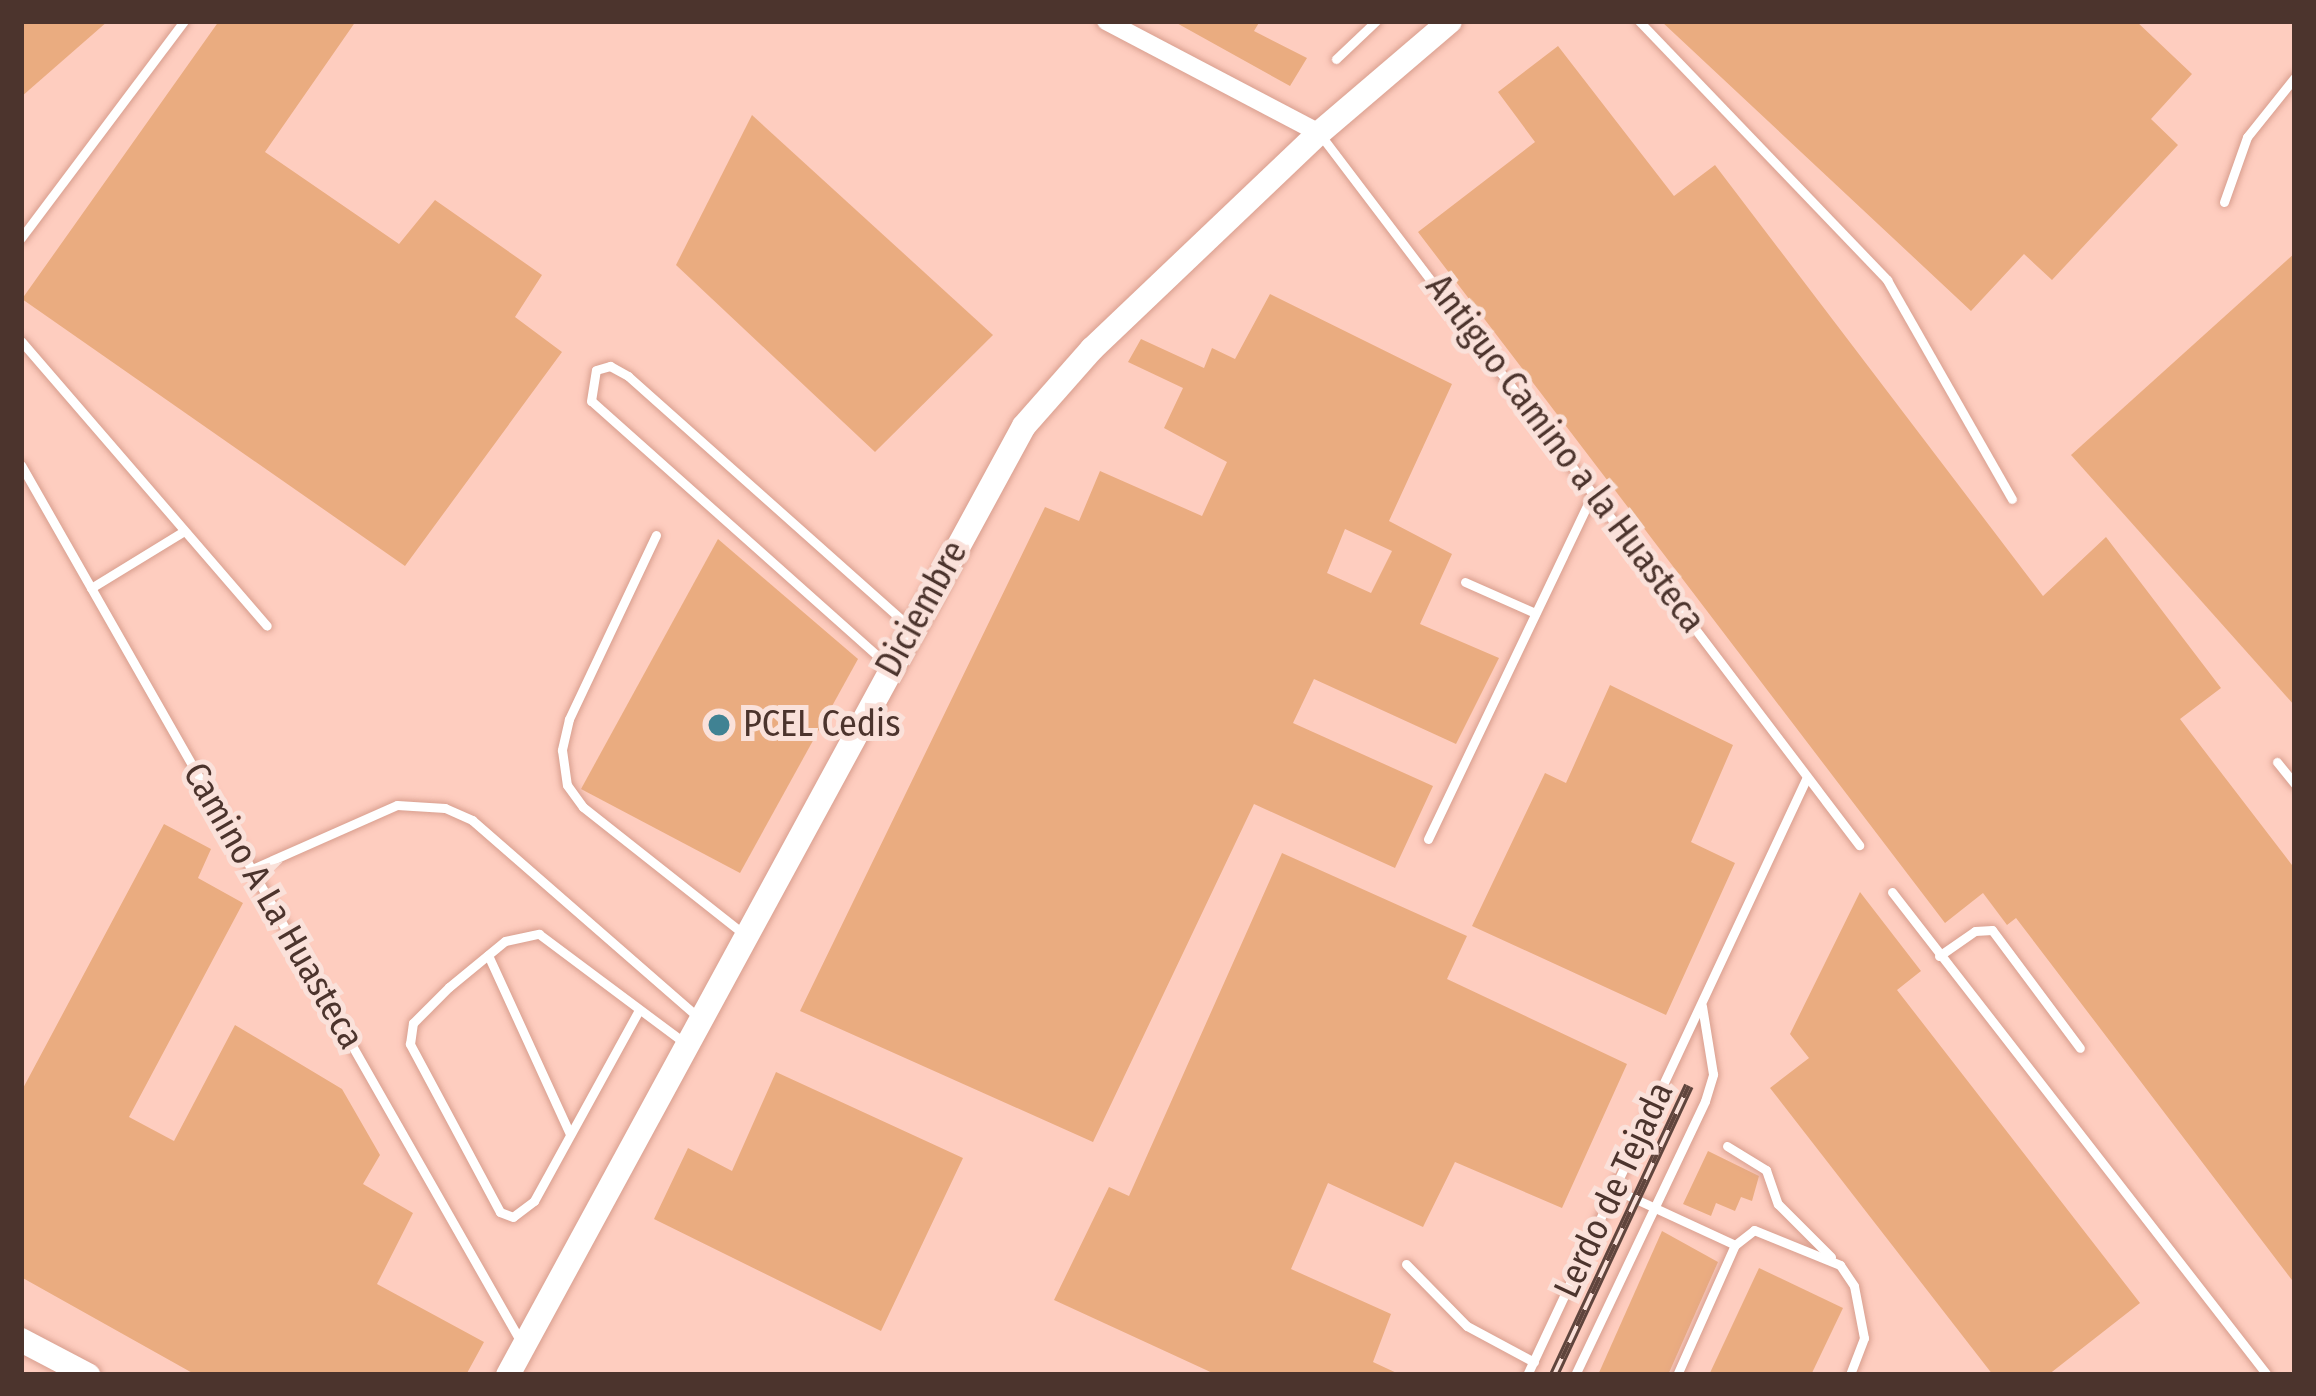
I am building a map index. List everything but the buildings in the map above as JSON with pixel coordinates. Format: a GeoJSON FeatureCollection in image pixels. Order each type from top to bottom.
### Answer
{"type":"FeatureCollection","features":[{"type":"Feature","properties":{"kind":"street"},"geometry":{"type":"LineString","coordinates":[[1106,21],[1319,134]]}},
{"type":"Feature","properties":{"kind":"street","name":"Diciembre"},"geometry":{"type":"LineString","coordinates":[[508,1375],[1024,426],[1092,349],[1319,134],[1450,21]]}},
{"type":"Feature","properties":{"kind":"street"},"geometry":{"type":"LineString","coordinates":[[24,1348],[88,1375]]}},
{"type":"Feature","properties":{"kind":"lane"},"geometry":{"type":"LineString","coordinates":[[21,238],[184,21]]}},
{"type":"Feature","properties":{"kind":"lane"},"geometry":{"type":"LineString","coordinates":[[1336,59],[1376,21]]}},
{"type":"Feature","properties":{"kind":"lane"},"geometry":{"type":"LineString","coordinates":[[1639,21],[1887,280],[2012,499]]}},
{"type":"Feature","properties":{"kind":"lane"},"geometry":{"type":"LineString","coordinates":[[2224,202],[2248,137],[2295,77]]}},
{"type":"Feature","properties":{"kind":"lane","name":"Antiguo Camino a la Huasteca"},"geometry":{"type":"LineString","coordinates":[[1319,134],[1859,844]]}},
{"type":"Feature","properties":{"kind":"lane"},"geometry":{"type":"LineString","coordinates":[[21,341],[267,626]]}},
{"type":"Feature","properties":{"kind":"lane"},"geometry":{"type":"LineString","coordinates":[[890,667],[591,401],[596,370],[610,366],[628,376],[911,628]]}},
{"type":"Feature","properties":{"kind":"lane","name":"Camino A La Huasteca"},"geometry":{"type":"LineString","coordinates":[[21,465],[524,1347]]}},
{"type":"Feature","properties":{"kind":"lane"},"geometry":{"type":"LineString","coordinates":[[1428,839],[1593,493]]}},
{"type":"Feature","properties":{"kind":"lane"},"geometry":{"type":"LineString","coordinates":[[91,588],[184,531]]}},
{"type":"Feature","properties":{"kind":"lane"},"geometry":{"type":"LineString","coordinates":[[656,535],[568,719],[562,750],[567,785],[583,807],[745,935]]}},
{"type":"Feature","properties":{"kind":"lane"},"geometry":{"type":"LineString","coordinates":[[1466,582],[1535,613]]}},
{"type":"Feature","properties":{"kind":"lane"},"geometry":{"type":"LineString","coordinates":[[2277,762],[2295,784]]}},
{"type":"Feature","properties":{"kind":"lane","name":"Lerdo de Tejada"},"geometry":{"type":"LineString","coordinates":[[1527,1375],[1808,777]]}},
{"type":"Feature","properties":{"kind":"lane"},"geometry":{"type":"LineString","coordinates":[[252,869],[397,805],[446,808],[490,834],[700,1018]]}},
{"type":"Feature","properties":{"kind":"lane"},"geometry":{"type":"LineString","coordinates":[[1892,892],[2266,1375]]}},
{"type":"Feature","properties":{"kind":"lane"},"geometry":{"type":"LineString","coordinates":[[1939,956],[1980,928],[1992,930],[2080,1048]]}},
{"type":"Feature","properties":{"kind":"lane"},"geometry":{"type":"LineString","coordinates":[[639,1010],[525,1211],[500,1212],[410,1044],[421,1013],[488,955],[521,934],[539,934],[686,1044]]}},
{"type":"Feature","properties":{"kind":"lane"},"geometry":{"type":"LineString","coordinates":[[488,955],[570,1134]]}},
{"type":"Feature","properties":{"kind":"lane","name":"Lerdo de Tejada"},"geometry":{"type":"LineString","coordinates":[[1575,1375],[1713,1074],[1702,1006]]}},
{"type":"Feature","properties":{"kind":"lane"},"geometry":{"type":"LineString","coordinates":[[1727,1146],[1766,1170],[1778,1204],[1840,1265],[1862,1306],[1864,1338],[1850,1375]]}},
{"type":"Feature","properties":{"kind":"lane"},"geometry":{"type":"LineString","coordinates":[[1614,1189],[1735,1245]]}},
{"type":"Feature","properties":{"kind":"lane"},"geometry":{"type":"LineString","coordinates":[[1766,1230],[1778,1204]]}},
{"type":"Feature","properties":{"kind":"lane"},"geometry":{"type":"LineString","coordinates":[[1677,1375],[1744,1233],[1766,1230],[1840,1265]]}},
{"type":"Feature","properties":{"kind":"lane"},"geometry":{"type":"LineString","coordinates":[[1406,1264],[1467,1326],[1534,1362]]}},
{"type":"Feature","properties":{"kind":"railway"},"geometry":{"type":"LineString","coordinates":[[1554,1375],[1689,1086]]}},
{"type":"Feature","properties":{"kind":"place","name":"PCEL Cedis"},"geometry":{"type":"Point","coordinates":[719,725]}}]}
